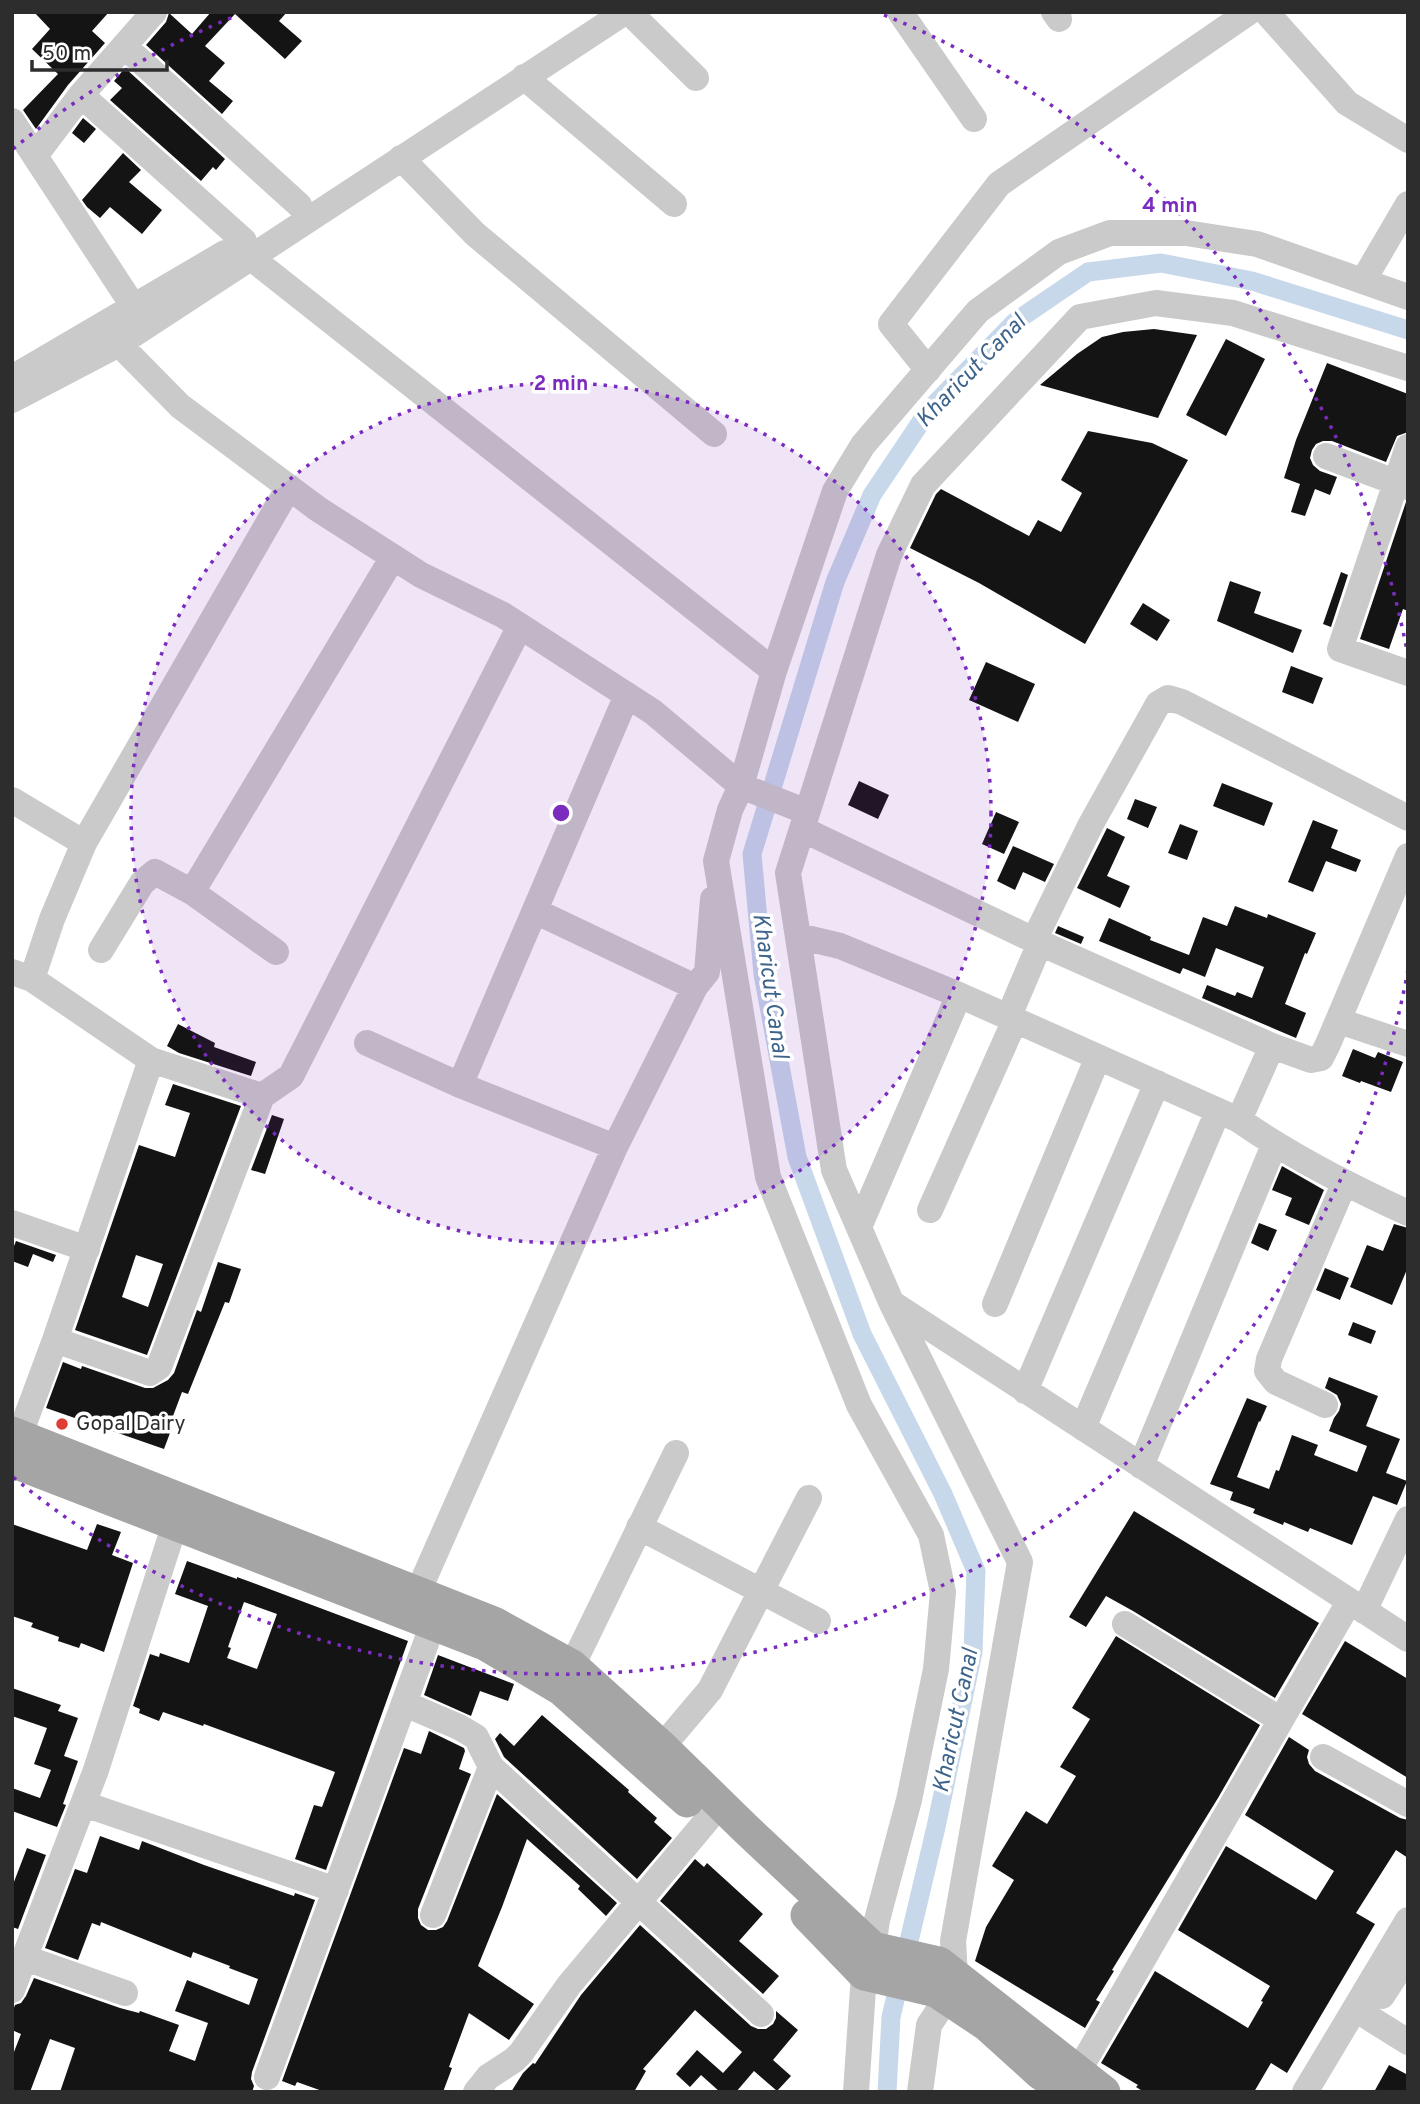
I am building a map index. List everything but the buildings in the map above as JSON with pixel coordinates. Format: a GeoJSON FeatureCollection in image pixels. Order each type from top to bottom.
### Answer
{"type":"FeatureCollection","features":[{"type":"Feature","properties":{"kind":"main road"},"geometry":{"type":"LineString","coordinates":[[14,1446],[420,1610],[485,1644],[561,1689],[654,1756],[746,1829],[873,1962]]}},
{"type":"Feature","properties":{"kind":"main road"},"geometry":{"type":"LineString","coordinates":[[420,1610],[494,1623],[572,1666],[708,1819],[873,1962],[944,1982],[1040,2073],[1104,2092]]}},
{"type":"Feature","properties":{"kind":"street"},"geometry":{"type":"LineString","coordinates":[[35,156],[82,94],[154,12]]}},
{"type":"Feature","properties":{"kind":"street"},"geometry":{"type":"LineString","coordinates":[[247,249],[299,205],[595,12]]}},
{"type":"Feature","properties":{"kind":"street"},"geometry":{"type":"LineString","coordinates":[[12,400],[140,317],[211,262],[247,249],[401,158],[627,12],[696,78]]}},
{"type":"Feature","properties":{"kind":"street"},"geometry":{"type":"LineString","coordinates":[[900,12],[974,119]]}},
{"type":"Feature","properties":{"kind":"street"},"geometry":{"type":"LineString","coordinates":[[928,370],[891,324],[999,184],[1248,12]]}},
{"type":"Feature","properties":{"kind":"street"},"geometry":{"type":"LineString","coordinates":[[1266,12],[1347,103],[1408,140]]}},
{"type":"Feature","properties":{"kind":"street"},"geometry":{"type":"LineString","coordinates":[[124,46],[299,205]]}},
{"type":"Feature","properties":{"kind":"street"},"geometry":{"type":"LineString","coordinates":[[524,77],[674,204]]}},
{"type":"Feature","properties":{"kind":"street"},"geometry":{"type":"LineString","coordinates":[[82,94],[247,249],[774,671]]}},
{"type":"Feature","properties":{"kind":"street"},"geometry":{"type":"LineString","coordinates":[[12,121],[140,317]]}},
{"type":"Feature","properties":{"kind":"street"},"geometry":{"type":"LineString","coordinates":[[401,158],[475,234],[714,434]]}},
{"type":"Feature","properties":{"kind":"street"},"geometry":{"type":"LineString","coordinates":[[1363,281],[1408,204]]}},
{"type":"Feature","properties":{"kind":"street"},"geometry":{"type":"LineString","coordinates":[[267,2077],[405,1704],[420,1610],[615,1147],[695,987],[707,972],[716,861],[730,810],[743,786],[774,671],[835,491],[863,445],[978,311],[1059,252],[1110,233],[1186,233],[1257,244],[1408,297]]}},
{"type":"Feature","properties":{"kind":"street"},"geometry":{"type":"LineString","coordinates":[[920,2092],[929,2025],[944,1982],[953,1941],[1020,1562],[892,1304],[834,1170],[788,873],[888,555],[923,485],[1080,317],[1156,303],[1233,313],[1408,368]]}},
{"type":"Feature","properties":{"kind":"street"},"geometry":{"type":"LineString","coordinates":[[12,378],[112,334]]}},
{"type":"Feature","properties":{"kind":"street"},"geometry":{"type":"LineString","coordinates":[[112,334],[180,406],[318,509],[421,575],[503,615],[627,695],[653,712],[743,786],[1040,943],[1272,1046],[1311,1060],[1321,1058],[1408,856]]}},
{"type":"Feature","properties":{"kind":"street"},"geometry":{"type":"LineString","coordinates":[[1408,447],[1402,484],[1340,649],[1408,673]]}},
{"type":"Feature","properties":{"kind":"street"},"geometry":{"type":"LineString","coordinates":[[1326,456],[1402,484]]}},
{"type":"Feature","properties":{"kind":"street"},"geometry":{"type":"LineString","coordinates":[[262,1096],[151,1060],[22,975],[52,919],[83,843],[289,487]]}},
{"type":"Feature","properties":{"kind":"street"},"geometry":{"type":"LineString","coordinates":[[192,892],[393,557]]}},
{"type":"Feature","properties":{"kind":"street"},"geometry":{"type":"LineString","coordinates":[[55,1340],[150,1373],[159,1367],[262,1096],[291,1076],[520,626]]}},
{"type":"Feature","properties":{"kind":"street"},"geometry":{"type":"LineString","coordinates":[[460,1086],[627,695]]}},
{"type":"Feature","properties":{"kind":"street"},"geometry":{"type":"LineString","coordinates":[[930,1210],[1012,1018],[1040,943],[1037,934],[1091,824],[1158,704],[1168,698],[1182,702],[1408,818]]}},
{"type":"Feature","properties":{"kind":"street"},"geometry":{"type":"LineString","coordinates":[[12,800],[83,843]]}},
{"type":"Feature","properties":{"kind":"street"},"geometry":{"type":"LineString","coordinates":[[716,861],[768,1177],[859,1405],[931,1535],[943,1592],[936,1669],[909,1800],[877,1920],[856,2092]]}},
{"type":"Feature","properties":{"kind":"street"},"geometry":{"type":"LineString","coordinates":[[101,950],[142,883],[155,872],[192,892],[276,951]]}},
{"type":"Feature","properties":{"kind":"street"},"geometry":{"type":"LineString","coordinates":[[535,911],[695,987]]}},
{"type":"Feature","properties":{"kind":"street"},"geometry":{"type":"LineString","coordinates":[[798,936],[840,946],[959,995],[1229,1115],[1274,1145],[1344,1184],[1408,1213]]}},
{"type":"Feature","properties":{"kind":"street"},"geometry":{"type":"LineString","coordinates":[[859,1227],[959,995]]}},
{"type":"Feature","properties":{"kind":"street"},"geometry":{"type":"LineString","coordinates":[[1339,1021],[1408,1044]]}},
{"type":"Feature","properties":{"kind":"street"},"geometry":{"type":"LineString","coordinates":[[367,1043],[460,1086],[615,1147]]}},
{"type":"Feature","properties":{"kind":"street"},"geometry":{"type":"LineString","coordinates":[[1083,1428],[1229,1115],[1272,1046]]}},
{"type":"Feature","properties":{"kind":"street"},"geometry":{"type":"LineString","coordinates":[[995,1304],[1098,1057]]}},
{"type":"Feature","properties":{"kind":"street"},"geometry":{"type":"LineString","coordinates":[[14,1446],[55,1340],[151,1060]]}},
{"type":"Feature","properties":{"kind":"street"},"geometry":{"type":"LineString","coordinates":[[1026,1391],[1157,1083]]}},
{"type":"Feature","properties":{"kind":"street"},"geometry":{"type":"LineString","coordinates":[[1142,1466],[1274,1145]]}},
{"type":"Feature","properties":{"kind":"street"},"geometry":{"type":"LineString","coordinates":[[1325,1405],[1276,1382],[1267,1371],[1269,1359],[1344,1184]]}},
{"type":"Feature","properties":{"kind":"street"},"geometry":{"type":"LineString","coordinates":[[12,1223],[87,1249]]}},
{"type":"Feature","properties":{"kind":"street"},"geometry":{"type":"LineString","coordinates":[[892,1304],[1408,1639]]}},
{"type":"Feature","properties":{"kind":"street"},"geometry":{"type":"LineString","coordinates":[[572,1666],[676,1452]]}},
{"type":"Feature","properties":{"kind":"street"},"geometry":{"type":"LineString","coordinates":[[654,1756],[710,1690],[809,1498]]}},
{"type":"Feature","properties":{"kind":"street"},"geometry":{"type":"LineString","coordinates":[[12,1990],[84,1804],[179,1512]]}},
{"type":"Feature","properties":{"kind":"street"},"geometry":{"type":"LineString","coordinates":[[1073,2082],[1281,1720],[1356,1606],[1408,1519]]}},
{"type":"Feature","properties":{"kind":"street"},"geometry":{"type":"LineString","coordinates":[[639,1527],[818,1621]]}},
{"type":"Feature","properties":{"kind":"street"},"geometry":{"type":"LineString","coordinates":[[1125,1623],[1281,1720]]}},
{"type":"Feature","properties":{"kind":"street"},"geometry":{"type":"LineString","coordinates":[[405,1704],[476,1737],[491,1767],[761,2014]]}},
{"type":"Feature","properties":{"kind":"street"},"geometry":{"type":"LineString","coordinates":[[1323,1757],[1408,1804]]}},
{"type":"Feature","properties":{"kind":"street"},"geometry":{"type":"LineString","coordinates":[[433,1914],[491,1767]]}},
{"type":"Feature","properties":{"kind":"street"},"geometry":{"type":"LineString","coordinates":[[84,1804],[336,1890]]}},
{"type":"Feature","properties":{"kind":"street"},"geometry":{"type":"LineString","coordinates":[[476,2092],[488,2077],[521,2053],[569,1985],[708,1819]]}},
{"type":"Feature","properties":{"kind":"street"},"geometry":{"type":"LineString","coordinates":[[1305,2092],[1408,1920]]}},
{"type":"Feature","properties":{"kind":"street"},"geometry":{"type":"LineString","coordinates":[[1323,2092],[1408,1956]]}},
{"type":"Feature","properties":{"kind":"street"},"geometry":{"type":"LineString","coordinates":[[25,1958],[125,1993]]}},
{"type":"Feature","properties":{"kind":"street"},"geometry":{"type":"LineString","coordinates":[[1368,2017],[1408,2042]]}},
{"type":"Feature","properties":{"kind":"waterway","name":"Kharicut Canal"},"geometry":{"type":"LineString","coordinates":[[887,2092],[891,2017],[936,1827],[973,1652],[976,1571],[943,1494],[862,1334],[797,1157],[763,974],[752,854],[835,582],[872,495],[929,410],[1016,321],[1088,272],[1161,263],[1252,281],[1408,330]]}},
{"type":"Feature","properties":{"kind":"place","name":"Gopal Dairy"},"geometry":{"type":"Point","coordinates":[62,1424]}}]}
